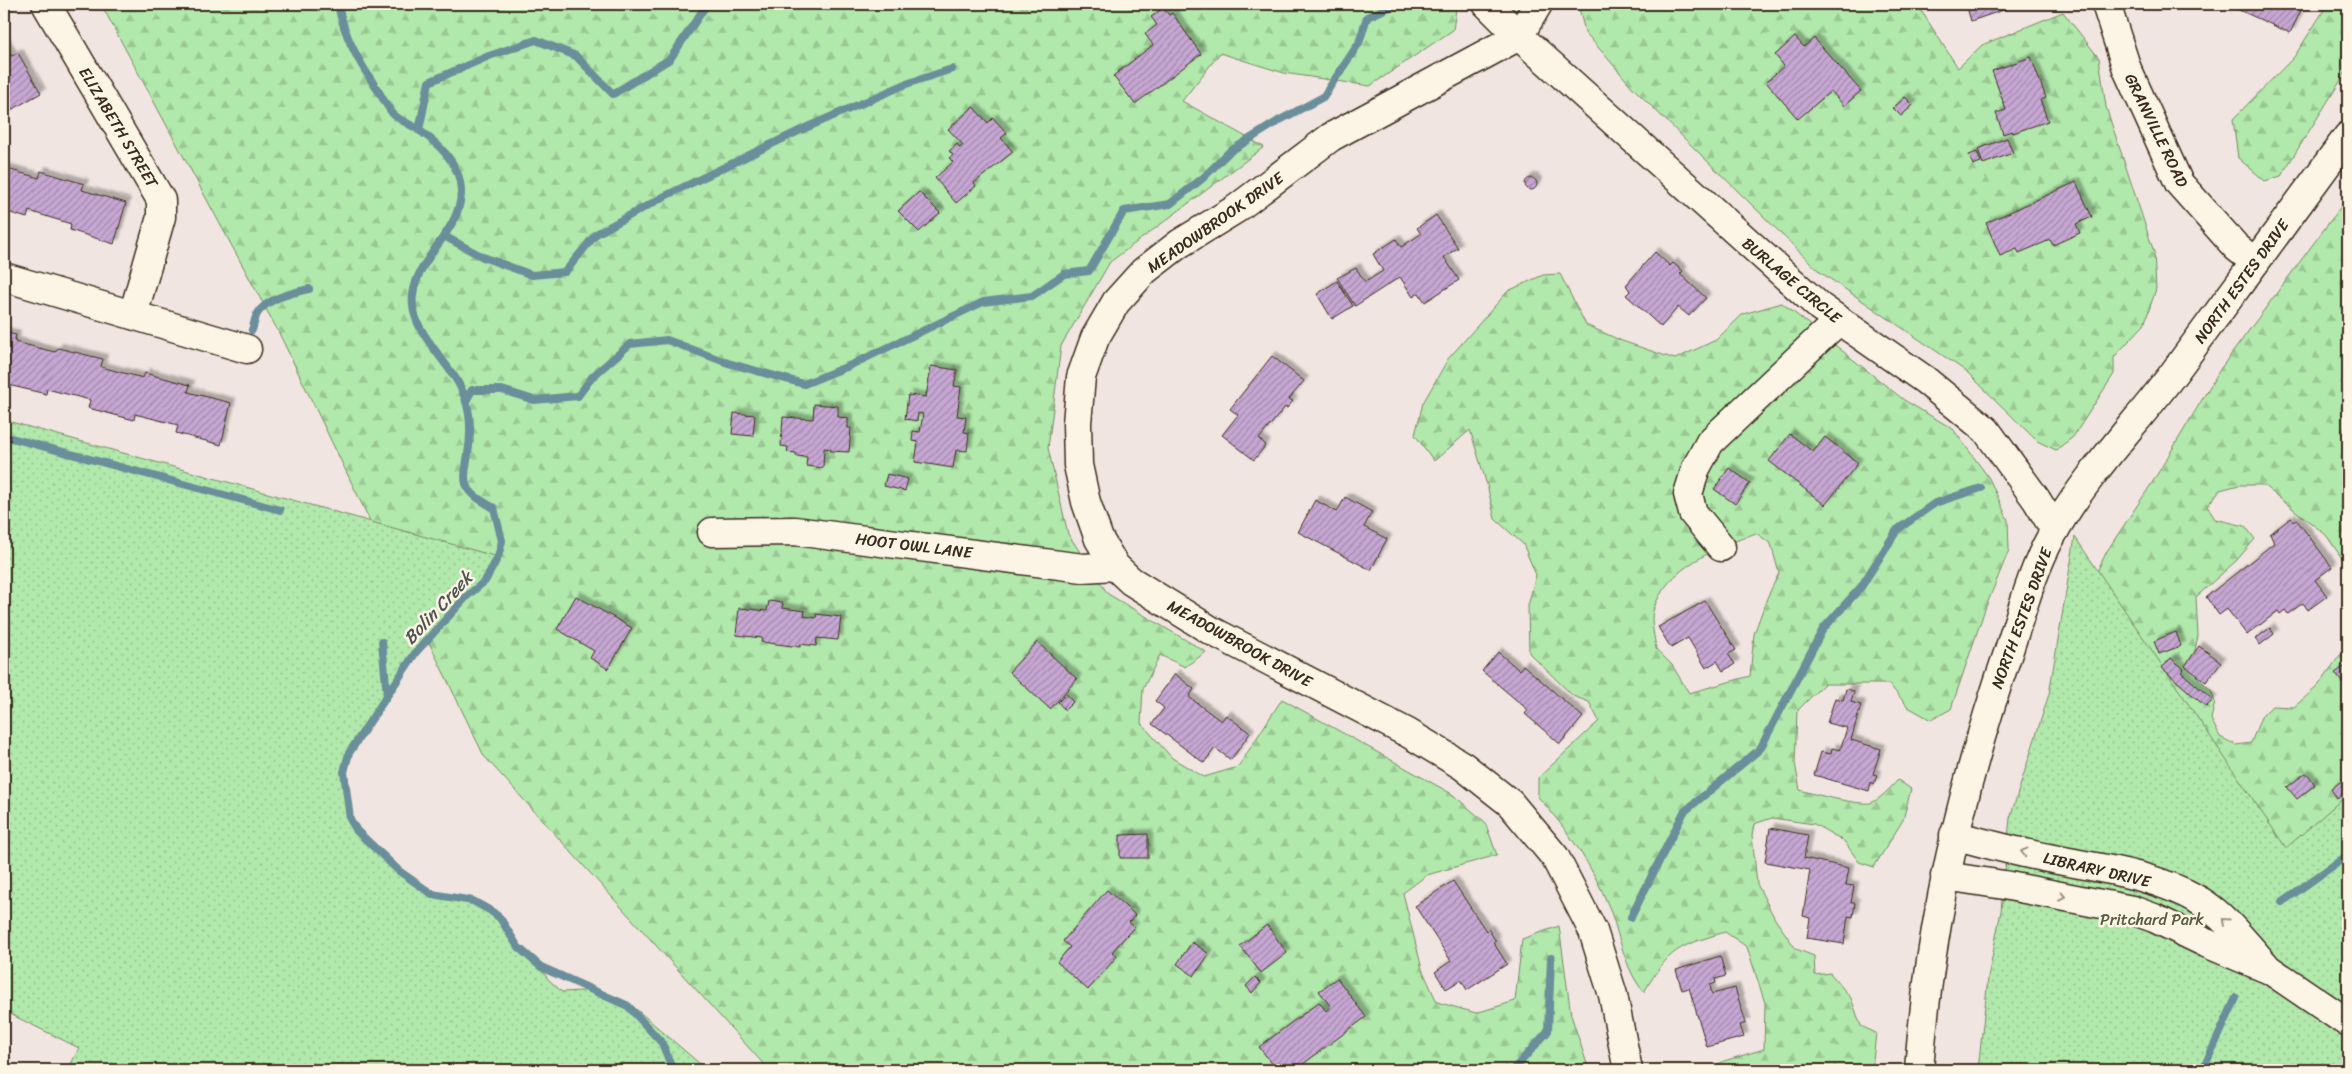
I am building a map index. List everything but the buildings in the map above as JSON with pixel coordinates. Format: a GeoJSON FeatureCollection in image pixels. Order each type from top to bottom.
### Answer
{"type":"FeatureCollection","features":[{"type":"Feature","properties":{"kind":"street","name":"ELIZABETH STREET"},"geometry":{"type":"LineString","coordinates":[[46,4],[161,200],[160,216],[133,316]]}},
{"type":"Feature","properties":{"kind":"street","name":"BURLAGE CIRCLE"},"geometry":{"type":"LineString","coordinates":[[1487,4],[1519,36],[1820,307],[1925,380],[1986,430],[2036,499],[2054,530]]}},
{"type":"Feature","properties":{"kind":"street"},"geometry":{"type":"LineString","coordinates":[[1519,36],[1538,4]]}},
{"type":"Feature","properties":{"kind":"street","name":"GRANVILLE ROAD"},"geometry":{"type":"LineString","coordinates":[[2106,4],[2127,69],[2179,183],[2236,247],[2255,262]]}},
{"type":"Feature","properties":{"kind":"street","name":"MEADOWBROOK DRIVE"},"geometry":{"type":"LineString","coordinates":[[1519,36],[1331,138],[1236,209],[1179,244],[1144,271],[1116,302],[1095,338],[1081,377],[1077,423],[1078,466],[1086,502],[1099,539],[1115,566],[1131,581],[1210,630],[1364,709],[1463,766],[1510,803],[1555,857],[1593,931],[1613,996],[1628,1070]]}},
{"type":"Feature","properties":{"kind":"street","name":"NORTH ESTES DRIVE"},"geometry":{"type":"LineString","coordinates":[[1919,1070],[1922,1025],[1954,835],[1972,764],[1997,684],[2039,563],[2054,530],[2090,480],[2172,376],[2348,136]]}},
{"type":"Feature","properties":{"kind":"street"},"geometry":{"type":"LineString","coordinates":[[4,277],[247,349]]}},
{"type":"Feature","properties":{"kind":"street"},"geometry":{"type":"LineString","coordinates":[[1721,547],[1693,513],[1688,494],[1696,468],[1710,442],[1839,320]]}},
{"type":"Feature","properties":{"kind":"street","name":"HOOT OWL LANE"},"geometry":{"type":"LineString","coordinates":[[712,532],[795,531],[1083,568],[1115,566]]}},
{"type":"Feature","properties":{"kind":"street","name":"LIBRARY DRIVE"},"geometry":{"type":"LineString","coordinates":[[1954,835],[2043,857],[2094,865],[2166,885],[2201,902],[2226,921],[2270,970]]}},
{"type":"Feature","properties":{"kind":"street","name":"LIBRARY DRIVE"},"geometry":{"type":"LineString","coordinates":[[1946,876],[2004,885],[2132,910],[2154,918],[2206,943],[2270,970],[2348,1023]]}},
{"type":"Feature","properties":{"kind":"green space"},"geometry":{"type":"Polygon","coordinates":[[[101,4],[1451,4],[1456,9],[1453,30],[1370,86],[1284,73],[1220,53],[1182,101],[1264,147],[1110,262],[1061,346],[1048,448],[1068,534],[1108,594],[1206,652],[1185,667],[1160,655],[1143,689],[1141,723],[1172,758],[1204,777],[1238,767],[1282,699],[1452,794],[1485,822],[1497,855],[1427,875],[1403,893],[1422,969],[1437,1002],[1476,1013],[1515,1001],[1522,939],[1559,926],[1571,1015],[1589,1070],[1544,1070],[1542,1068],[1523,1070],[769,1070],[484,756],[279,333],[101,4]]]}},
{"type":"Feature","properties":{"kind":"green space"},"geometry":{"type":"Polygon","coordinates":[[[1578,4],[1917,4],[1958,68],[1982,45],[2063,12],[2099,58],[2106,107],[2154,252],[2156,289],[2144,325],[2114,357],[2114,374],[2073,437],[2056,450],[2037,441],[1967,372],[1820,272],[1633,88],[1585,32],[1578,4]]]}},
{"type":"Feature","properties":{"kind":"green space"},"geometry":{"type":"Polygon","coordinates":[[[2328,4],[2348,4],[2348,69],[2281,176],[2265,181],[2238,158],[2233,119],[2294,57],[2328,4]]]}},
{"type":"Feature","properties":{"kind":"green space"},"geometry":{"type":"Polygon","coordinates":[[[2348,197],[2348,567],[2326,535],[2263,485],[2239,485],[2220,490],[2207,506],[2215,519],[2245,526],[2255,539],[2237,560],[2196,597],[2198,636],[2192,664],[2199,679],[2211,690],[2215,702],[2211,719],[2220,737],[2236,745],[2251,743],[2261,717],[2272,706],[2294,707],[2318,686],[2340,655],[2348,654],[2348,964],[2083,600],[2107,551],[2152,483],[2221,368],[2348,197]]]}},
{"type":"Feature","properties":{"kind":"green space"},"geometry":{"type":"Polygon","coordinates":[[[1560,274],[1586,325],[1622,341],[1675,359],[1716,340],[1743,314],[1782,303],[1904,400],[1953,429],[1989,478],[2008,520],[2009,550],[1985,609],[1951,709],[1931,720],[1908,707],[1889,684],[1824,684],[1797,711],[1795,763],[1800,790],[1835,799],[1870,803],[1885,793],[1898,780],[1911,789],[1903,820],[1874,867],[1859,862],[1844,841],[1814,824],[1772,818],[1754,824],[1752,835],[1757,884],[1775,919],[1796,949],[1814,956],[1815,975],[1830,973],[1851,998],[1861,1026],[1876,1033],[1872,1070],[1705,1070],[1724,1061],[1764,1049],[1765,1003],[1747,947],[1725,932],[1685,946],[1668,958],[1644,992],[1637,983],[1627,962],[1609,907],[1587,862],[1569,835],[1538,797],[1538,778],[1599,721],[1589,702],[1573,696],[1529,653],[1528,606],[1536,575],[1523,544],[1495,519],[1470,430],[1434,461],[1415,435],[1423,403],[1448,359],[1508,291],[1543,275],[1560,274]],[[1756,533],[1725,545],[1681,571],[1669,582],[1660,596],[1652,615],[1656,649],[1672,665],[1689,693],[1750,676],[1754,634],[1767,598],[1779,573],[1771,544],[1756,533]]]}},
{"type":"Feature","properties":{"kind":"green space"},"geometry":{"type":"Polygon","coordinates":[[[4,420],[498,557],[485,581],[467,596],[416,652],[349,753],[344,772],[350,819],[357,831],[399,871],[432,894],[473,901],[500,918],[518,947],[541,967],[547,978],[562,992],[600,990],[628,1002],[707,1070],[68,1070],[79,1048],[4,1011],[4,420]]]}},
{"type":"Feature","properties":{"kind":"green space","name":"Pritchard Park"},"geometry":{"type":"Polygon","coordinates":[[[2075,537],[2286,848],[2348,794],[2348,1070],[1978,1070],[1988,978],[2001,911],[2010,818],[2049,694],[2075,537]]]}},
{"type":"Feature","properties":{"kind":"waterway","name":"Bolin Creek"},"geometry":{"type":"LineString","coordinates":[[338,4],[344,28],[354,50],[389,109],[395,116],[432,140],[447,155],[457,173],[461,194],[459,208],[416,281],[413,309],[424,335],[452,372],[465,398],[470,426],[465,473],[466,484],[474,495],[494,508],[502,541],[498,557],[485,581],[467,596],[416,652],[349,753],[344,772],[350,819],[357,831],[399,871],[432,894],[473,901],[491,911],[500,918],[518,947],[541,967],[628,1006],[662,1043],[673,1070]]}},
{"type":"Feature","properties":{"kind":"waterway"},"geometry":{"type":"LineString","coordinates":[[419,130],[429,82],[489,56],[536,40],[576,56],[613,94],[670,59],[707,4]]}},
{"type":"Feature","properties":{"kind":"waterway"},"geometry":{"type":"LineString","coordinates":[[466,401],[472,390],[502,390],[534,400],[578,396],[592,377],[630,344],[667,340],[728,363],[804,384],[851,365],[983,302],[1032,296],[1064,274],[1089,271],[1124,211],[1170,204],[1203,178],[1229,152],[1280,120],[1323,97],[1359,43],[1367,17],[1396,4]]}},
{"type":"Feature","properties":{"kind":"waterway"},"geometry":{"type":"LineString","coordinates":[[444,236],[483,257],[532,275],[565,272],[596,234],[665,196],[803,129],[906,84],[952,69]]}},
{"type":"Feature","properties":{"kind":"waterway"},"geometry":{"type":"LineString","coordinates":[[252,330],[261,308],[280,297],[309,289]]}},
{"type":"Feature","properties":{"kind":"waterway"},"geometry":{"type":"LineString","coordinates":[[4,436],[280,510]]}},
{"type":"Feature","properties":{"kind":"waterway"},"geometry":{"type":"LineString","coordinates":[[1631,917],[1684,812],[1760,749],[1823,629],[1861,587],[1897,530],[1935,503],[1981,488]]}},
{"type":"Feature","properties":{"kind":"waterway"},"geometry":{"type":"LineString","coordinates":[[382,642],[387,695]]}},
{"type":"Feature","properties":{"kind":"waterway"},"geometry":{"type":"LineString","coordinates":[[2282,902],[2348,855]]}},
{"type":"Feature","properties":{"kind":"waterway"},"geometry":{"type":"LineString","coordinates":[[1513,1070],[1548,1031],[1551,958]]}},
{"type":"Feature","properties":{"kind":"waterway"},"geometry":{"type":"LineString","coordinates":[[2206,1070],[2205,1065],[2236,998]]}}]}
